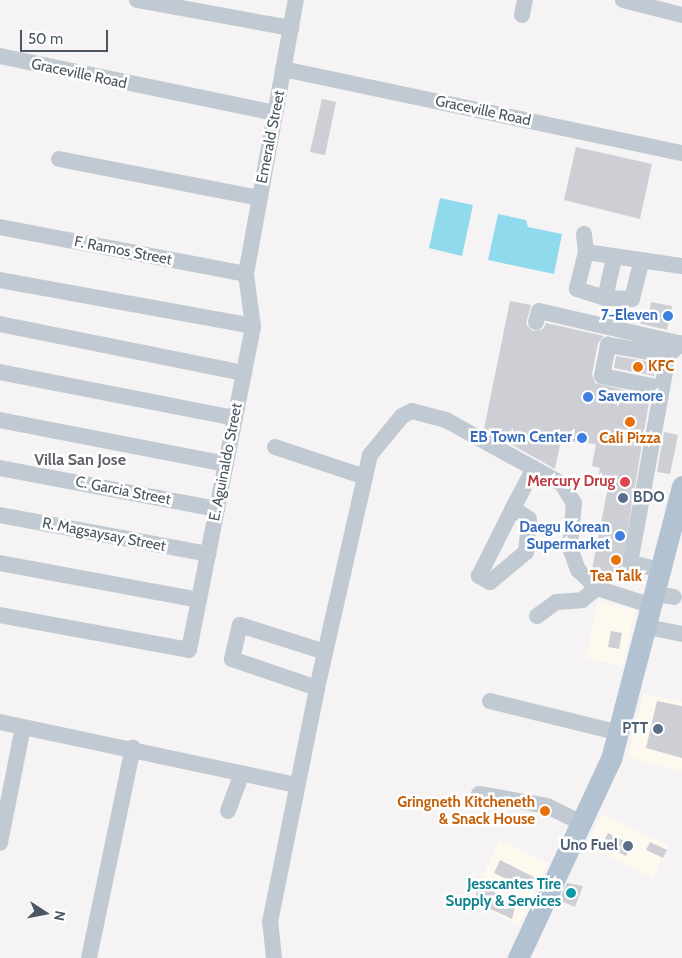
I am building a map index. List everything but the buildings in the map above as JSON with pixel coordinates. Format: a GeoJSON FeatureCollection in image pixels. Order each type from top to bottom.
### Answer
{"type":"FeatureCollection","features":[{"type":"Feature","properties":{"kind":"main road"},"geometry":{"type":"LineString","coordinates":[[518,958],[582,823],[620,733],[647,627],[661,599],[661,570],[682,487]]}},
{"type":"Feature","properties":{"kind":"street"},"geometry":{"type":"LineString","coordinates":[[137,0],[291,28]]}},
{"type":"Feature","properties":{"kind":"street","name":"Emerald Street"},"geometry":{"type":"LineString","coordinates":[[246,274],[296,0]]}},
{"type":"Feature","properties":{"kind":"street"},"geometry":{"type":"LineString","coordinates":[[623,0],[682,15]]}},
{"type":"Feature","properties":{"kind":"street","name":"Graceville Road"},"geometry":{"type":"LineString","coordinates":[[0,56],[275,113]]}},
{"type":"Feature","properties":{"kind":"street","name":"Graceville Road"},"geometry":{"type":"LineString","coordinates":[[284,69],[682,153]]}},
{"type":"Feature","properties":{"kind":"street"},"geometry":{"type":"LineString","coordinates":[[59,159],[259,198]]}},
{"type":"Feature","properties":{"kind":"street","name":"F. Ramos Street"},"geometry":{"type":"LineString","coordinates":[[0,227],[246,274]]}},
{"type":"Feature","properties":{"kind":"street"},"geometry":{"type":"LineString","coordinates":[[584,234],[586,252],[577,289],[605,298],[632,299],[641,262]]}},
{"type":"Feature","properties":{"kind":"street"},"geometry":{"type":"LineString","coordinates":[[586,252],[641,262],[682,266]]}},
{"type":"Feature","properties":{"kind":"street"},"geometry":{"type":"LineString","coordinates":[[605,298],[614,258]]}},
{"type":"Feature","properties":{"kind":"street","name":"E. Aguinaldo Street"},"geometry":{"type":"LineString","coordinates":[[0,615],[190,650],[253,326],[246,274]]}},
{"type":"Feature","properties":{"kind":"street"},"geometry":{"type":"LineString","coordinates":[[0,281],[253,326]]}},
{"type":"Feature","properties":{"kind":"street"},"geometry":{"type":"LineString","coordinates":[[536,322],[539,311],[676,347]]}},
{"type":"Feature","properties":{"kind":"street"},"geometry":{"type":"LineString","coordinates":[[0,324],[244,373]]}},
{"type":"Feature","properties":{"kind":"street"},"geometry":{"type":"LineString","coordinates":[[662,388],[602,376],[608,345],[676,347]]}},
{"type":"Feature","properties":{"kind":"street"},"geometry":{"type":"LineString","coordinates":[[661,570],[630,563],[662,388],[676,347]]}},
{"type":"Feature","properties":{"kind":"street"},"geometry":{"type":"LineString","coordinates":[[0,372],[235,418]]}},
{"type":"Feature","properties":{"kind":"street"},"geometry":{"type":"LineString","coordinates":[[274,958],[270,922],[317,688],[370,455],[402,416],[412,411],[446,420],[534,468],[570,492],[574,503],[570,548],[578,570],[596,588],[661,599]]}},
{"type":"Feature","properties":{"kind":"street"},"geometry":{"type":"LineString","coordinates":[[0,420],[226,464]]}},
{"type":"Feature","properties":{"kind":"street"},"geometry":{"type":"LineString","coordinates":[[275,447],[365,477]]}},
{"type":"Feature","properties":{"kind":"street","name":"C. Garcia Street"},"geometry":{"type":"LineString","coordinates":[[0,468],[217,509]]}},
{"type":"Feature","properties":{"kind":"street"},"geometry":{"type":"LineString","coordinates":[[513,508],[534,468]]}},
{"type":"Feature","properties":{"kind":"street","name":"R. Magsaysay Street"},"geometry":{"type":"LineString","coordinates":[[0,515],[208,554]]}},
{"type":"Feature","properties":{"kind":"street"},"geometry":{"type":"LineString","coordinates":[[0,563],[200,600]]}},
{"type":"Feature","properties":{"kind":"street"},"geometry":{"type":"LineString","coordinates":[[537,616],[556,602],[582,600],[596,588]]}},
{"type":"Feature","properties":{"kind":"street"},"geometry":{"type":"LineString","coordinates":[[317,688],[232,659],[240,625],[325,652]]}},
{"type":"Feature","properties":{"kind":"street"},"geometry":{"type":"LineString","coordinates":[[647,627],[682,634]]}},
{"type":"Feature","properties":{"kind":"street"},"geometry":{"type":"LineString","coordinates":[[490,701],[620,733]]}},
{"type":"Feature","properties":{"kind":"street"},"geometry":{"type":"LineString","coordinates":[[0,722],[133,748],[298,785]]}},
{"type":"Feature","properties":{"kind":"street"},"geometry":{"type":"LineString","coordinates":[[0,843],[23,727]]}},
{"type":"Feature","properties":{"kind":"street"},"geometry":{"type":"LineString","coordinates":[[90,958],[133,748]]}},
{"type":"Feature","properties":{"kind":"street"},"geometry":{"type":"LineString","coordinates":[[228,811],[242,773]]}},
{"type":"Feature","properties":{"kind":"street"},"geometry":{"type":"LineString","coordinates":[[479,794],[547,806],[582,823]]}},
{"type":"Feature","properties":{"kind":"shaded area"},"geometry":{"type":"Polygon","coordinates":[[[598,602],[635,610],[622,666],[586,658],[598,602]]]}},
{"type":"Feature","properties":{"kind":"shaded area","name":"PTT"},"geometry":{"type":"Polygon","coordinates":[[[644,694],[682,702],[682,771],[628,757],[644,694]]]}},
{"type":"Feature","properties":{"kind":"shaded area","name":"Uno Fuel"},"geometry":{"type":"Polygon","coordinates":[[[602,814],[668,845],[653,878],[587,846],[602,814]]]}},
{"type":"Feature","properties":{"kind":"shaded area"},"geometry":{"type":"Polygon","coordinates":[[[499,840],[548,863],[519,925],[471,902],[499,840]]]}},
{"type":"Feature","properties":{"kind":"water"},"geometry":{"type":"Polygon","coordinates":[[[440,198],[473,205],[462,256],[429,248],[440,198]]]}},
{"type":"Feature","properties":{"kind":"water"},"geometry":{"type":"Polygon","coordinates":[[[498,214],[526,220],[528,227],[562,234],[554,274],[488,260],[498,214]]]}},
{"type":"Feature","properties":{"kind":"place","name":"7-Eleven"},"geometry":{"type":"Point","coordinates":[668,316]}},
{"type":"Feature","properties":{"kind":"place","name":"KFC"},"geometry":{"type":"Point","coordinates":[638,367]}},
{"type":"Feature","properties":{"kind":"place","name":"Savemore"},"geometry":{"type":"Point","coordinates":[588,397]}},
{"type":"Feature","properties":{"kind":"place","name":"Cali Pizza"},"geometry":{"type":"Point","coordinates":[630,422]}},
{"type":"Feature","properties":{"kind":"place","name":"EB Town Center"},"geometry":{"type":"Point","coordinates":[582,438]}},
{"type":"Feature","properties":{"kind":"place","name":"Mercury Drug"},"geometry":{"type":"Point","coordinates":[625,482]}},
{"type":"Feature","properties":{"kind":"place","name":"BDO"},"geometry":{"type":"Point","coordinates":[623,498]}},
{"type":"Feature","properties":{"kind":"place","name":"Daegu Korean Supermarket"},"geometry":{"type":"Point","coordinates":[620,536]}},
{"type":"Feature","properties":{"kind":"place","name":"Tea Talk"},"geometry":{"type":"Point","coordinates":[616,560]}},
{"type":"Feature","properties":{"kind":"place","name":"PTT"},"geometry":{"type":"Point","coordinates":[658,729]}},
{"type":"Feature","properties":{"kind":"place","name":"Gringneth Kitcheneth & Snack House"},"geometry":{"type":"Point","coordinates":[545,811]}},
{"type":"Feature","properties":{"kind":"place","name":"Uno Fuel"},"geometry":{"type":"Point","coordinates":[628,846]}},
{"type":"Feature","properties":{"kind":"place","name":"Jesscantes Tire Supply & Services"},"geometry":{"type":"Point","coordinates":[571,893]}},
{"type":"Feature","properties":{"kind":"district","name":"Villa San Jose"},"geometry":{"type":"Point","coordinates":[80,460]}}]}
